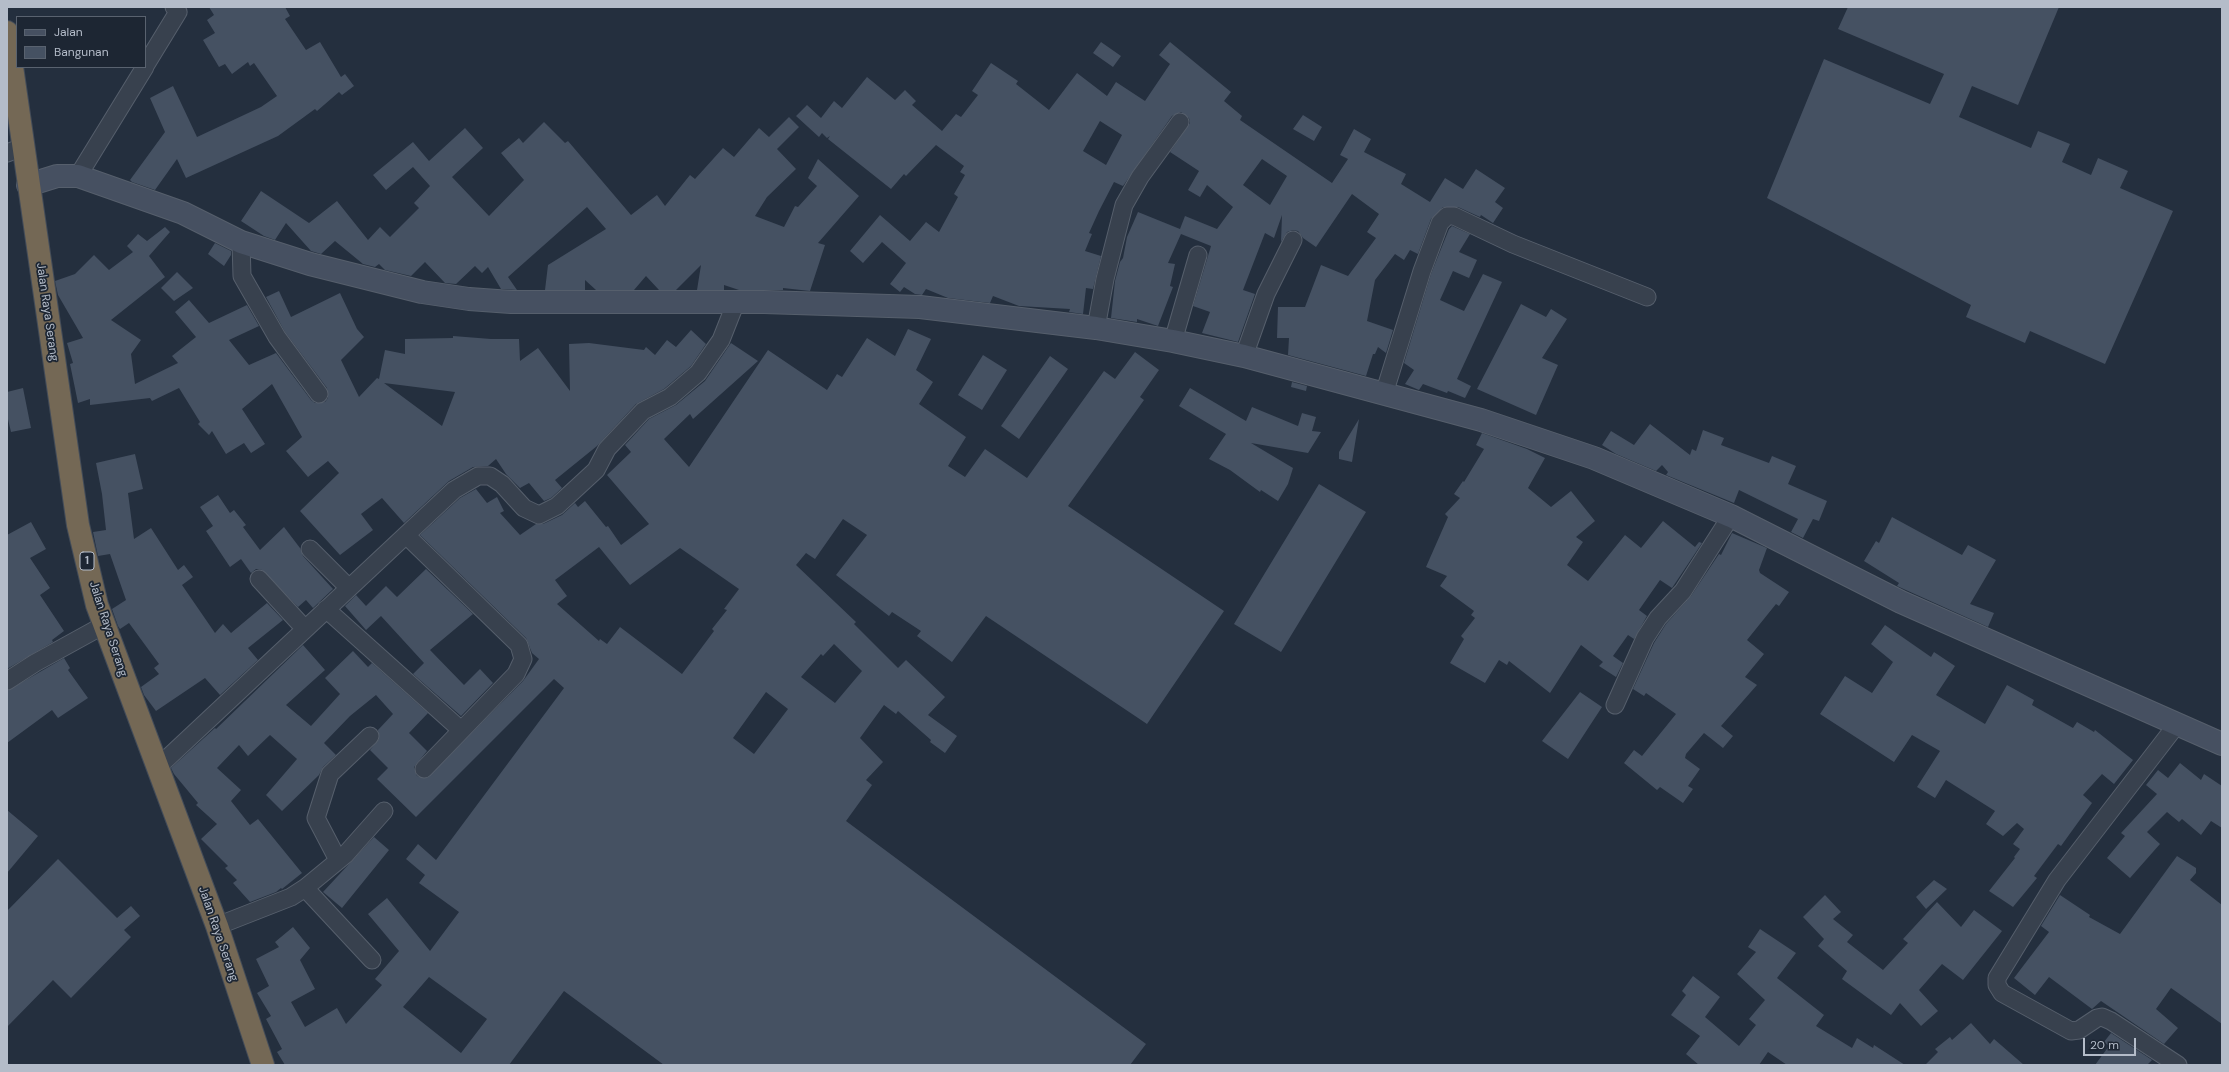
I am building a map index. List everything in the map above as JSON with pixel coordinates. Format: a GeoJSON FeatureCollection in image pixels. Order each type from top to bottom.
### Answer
{"type":"FeatureCollection","features":[{"type":"Feature","properties":{"kind":"highway","name":"Jalan Raya Serang"},"geometry":{"type":"LineString","coordinates":[[7,32],[15,150],[28,185],[78,525],[97,605],[217,926],[263,1065]]}},
{"type":"Feature","properties":{"kind":"main road"},"geometry":{"type":"LineString","coordinates":[[28,185],[57,176],[78,176],[182,213],[241,242],[310,264],[422,292],[469,299],[511,302],[736,302],[920,308],[1096,328],[1173,341],[1244,356],[1481,420],[1594,458],[1731,516],[1901,602],[2222,744]]}},
{"type":"Feature","properties":{"kind":"street"},"geometry":{"type":"LineString","coordinates":[[146,65],[178,12],[174,7]]}},
{"type":"Feature","properties":{"kind":"street"},"geometry":{"type":"LineString","coordinates":[[78,176],[144,68]]}},
{"type":"Feature","properties":{"kind":"street"},"geometry":{"type":"LineString","coordinates":[[1096,328],[1105,279],[1124,205],[1140,177],[1180,122]]}},
{"type":"Feature","properties":{"kind":"street"},"geometry":{"type":"LineString","coordinates":[[1384,394],[1422,271],[1440,223],[1447,216],[1454,216],[1513,244],[1647,297]]}},
{"type":"Feature","properties":{"kind":"street"},"geometry":{"type":"LineString","coordinates":[[1244,356],[1266,294],[1293,240]]}},
{"type":"Feature","properties":{"kind":"street"},"geometry":{"type":"LineString","coordinates":[[241,242],[242,276],[277,337],[319,394]]}},
{"type":"Feature","properties":{"kind":"street"},"geometry":{"type":"LineString","coordinates":[[1173,341],[1198,255]]}},
{"type":"Feature","properties":{"kind":"street"},"geometry":{"type":"LineString","coordinates":[[158,767],[454,490],[478,476],[490,476],[502,484],[524,508],[539,515],[557,506],[596,470],[607,449],[642,411],[670,397],[698,373],[721,340],[736,302]]}},
{"type":"Feature","properties":{"kind":"street"},"geometry":{"type":"LineString","coordinates":[[1616,705],[1644,638],[1658,618],[1683,591],[1731,516]]}},
{"type":"Feature","properties":{"kind":"street"},"geometry":{"type":"LineString","coordinates":[[406,535],[519,645],[523,659],[516,674],[424,769]]}},
{"type":"Feature","properties":{"kind":"street"},"geometry":{"type":"LineString","coordinates":[[310,549],[349,588]]}},
{"type":"Feature","properties":{"kind":"street"},"geometry":{"type":"LineString","coordinates":[[259,579],[305,629]]}},
{"type":"Feature","properties":{"kind":"street"},"geometry":{"type":"LineString","coordinates":[[326,609],[461,730]]}},
{"type":"Feature","properties":{"kind":"street"},"geometry":{"type":"LineString","coordinates":[[7,681],[35,663],[104,626]]}},
{"type":"Feature","properties":{"kind":"street"},"geometry":{"type":"LineString","coordinates":[[2178,724],[2057,880],[1997,978],[1997,985],[2002,993],[2071,1031],[2078,1030],[2097,1018],[2102,1018],[2111,1021],[2178,1065]]}},
{"type":"Feature","properties":{"kind":"street"},"geometry":{"type":"LineString","coordinates":[[338,860],[316,818],[330,774],[370,736]]}},
{"type":"Feature","properties":{"kind":"street"},"geometry":{"type":"LineString","coordinates":[[217,926],[291,897],[305,888],[338,860],[384,811]]}},
{"type":"Feature","properties":{"kind":"street"},"geometry":{"type":"LineString","coordinates":[[305,888],[372,960]]}},
{"type":"Feature","properties":{"kind":"building"},"geometry":{"type":"Polygon","coordinates":[[[209,7],[285,7],[290,16],[285,19],[306,50],[320,42],[341,77],[345,74],[354,86],[342,95],[339,92],[317,111],[315,109],[278,136],[186,178],[177,159],[155,190],[132,182],[130,180],[165,132],[150,98],[173,86],[197,137],[261,107],[277,96],[254,63],[250,66],[248,62],[232,74],[225,64],[219,67],[203,40],[215,33],[207,20],[214,15],[209,7]]]}},
{"type":"Feature","properties":{"kind":"building"},"geometry":{"type":"Polygon","coordinates":[[[1848,7],[2059,7],[2018,105],[1972,86],[1959,117],[2031,148],[2038,131],[2070,144],[2062,162],[2091,175],[2098,158],[2128,171],[2120,188],[2173,211],[2105,364],[2030,331],[2025,343],[1966,317],[1971,305],[1767,198],[1824,59],[1930,104],[1944,74],[1838,29],[1848,7]]]}},
{"type":"Feature","properties":{"kind":"building"},"geometry":{"type":"Polygon","coordinates":[[[1101,42],[1121,56],[1113,67],[1093,53],[1101,42]]]}},
{"type":"Feature","properties":{"kind":"building"},"geometry":{"type":"Polygon","coordinates":[[[1170,42],[1231,92],[1224,101],[1242,116],[1240,120],[1332,183],[1348,159],[1340,155],[1354,129],[1371,139],[1364,152],[1406,174],[1401,184],[1430,202],[1445,178],[1463,189],[1476,169],[1505,188],[1495,202],[1503,208],[1493,223],[1481,215],[1480,217],[1458,207],[1443,207],[1431,219],[1418,254],[1410,250],[1404,260],[1395,254],[1375,280],[1367,321],[1393,330],[1386,353],[1378,347],[1375,354],[1373,354],[1366,376],[1288,355],[1289,338],[1277,338],[1278,307],[1305,307],[1321,265],[1348,276],[1376,238],[1367,232],[1379,214],[1352,194],[1316,247],[1303,238],[1298,231],[1293,230],[1287,232],[1281,242],[1282,215],[1274,238],[1265,233],[1243,290],[1255,294],[1238,342],[1202,333],[1210,312],[1193,306],[1211,246],[1181,234],[1168,263],[1175,264],[1170,286],[1173,287],[1158,326],[1137,319],[1137,322],[1111,318],[1115,281],[1120,262],[1123,258],[1127,237],[1138,212],[1180,229],[1185,216],[1217,229],[1233,207],[1207,185],[1200,197],[1188,190],[1199,171],[1170,152],[1190,123],[1189,118],[1181,112],[1172,116],[1123,186],[1114,182],[1099,211],[1089,233],[1092,234],[1085,251],[1101,256],[1093,289],[1086,288],[1083,314],[1069,312],[1070,309],[1019,306],[993,296],[990,303],[948,298],[926,289],[922,295],[915,294],[904,287],[900,292],[890,284],[906,263],[882,242],[863,263],[850,251],[880,215],[910,241],[926,222],[939,232],[958,197],[954,194],[965,175],[960,172],[964,166],[936,145],[906,176],[904,174],[891,189],[828,139],[830,136],[827,138],[822,133],[819,137],[796,116],[807,105],[821,118],[834,101],[842,108],[867,77],[895,100],[905,90],[916,101],[912,105],[942,131],[956,114],[961,117],[978,95],[972,91],[991,63],[1018,81],[1016,84],[1049,110],[1077,73],[1107,96],[1116,82],[1145,101],[1170,64],[1159,55],[1170,42]],[[1100,121],[1083,151],[1106,165],[1122,135],[1100,121]],[[1262,159],[1243,185],[1270,205],[1287,176],[1262,159]]]}},
{"type":"Feature","properties":{"kind":"building"},"geometry":{"type":"Polygon","coordinates":[[[1303,115],[1322,127],[1314,141],[1293,129],[1303,115]]]}},
{"type":"Feature","properties":{"kind":"building"},"geometry":{"type":"Polygon","coordinates":[[[789,117],[799,127],[777,149],[796,169],[767,197],[755,216],[784,227],[795,206],[798,207],[817,186],[808,178],[818,159],[859,196],[818,243],[825,245],[810,291],[783,288],[783,290],[739,290],[724,285],[724,290],[697,290],[701,265],[676,290],[659,290],[646,276],[634,290],[596,290],[585,280],[585,290],[545,290],[548,265],[606,229],[587,207],[508,277],[517,290],[501,289],[488,267],[482,273],[475,266],[456,284],[445,283],[425,262],[411,276],[385,270],[379,264],[375,267],[363,264],[335,241],[321,254],[311,251],[286,223],[275,240],[264,236],[241,221],[261,191],[309,223],[337,201],[368,240],[380,227],[390,237],[419,208],[414,203],[430,186],[413,167],[386,190],[373,175],[413,142],[429,161],[465,128],[483,148],[452,177],[489,216],[524,180],[501,153],[519,138],[523,143],[544,122],[565,143],[568,141],[631,215],[657,195],[665,206],[690,175],[695,179],[723,148],[734,157],[759,128],[769,137],[789,117]]]}},
{"type":"Feature","properties":{"kind":"building"},"geometry":{"type":"Polygon","coordinates":[[[1452,226],[1470,234],[1459,252],[1477,260],[1469,278],[1453,271],[1440,300],[1464,311],[1483,274],[1502,282],[1457,379],[1471,386],[1465,398],[1448,391],[1447,393],[1423,384],[1419,390],[1405,384],[1414,370],[1404,363],[1431,274],[1449,229],[1452,226]]]}},
{"type":"Feature","properties":{"kind":"building"},"geometry":{"type":"Polygon","coordinates":[[[165,227],[170,232],[149,256],[165,277],[111,320],[141,340],[131,354],[135,384],[178,363],[172,356],[196,337],[175,312],[189,300],[209,323],[247,305],[259,326],[229,340],[249,365],[276,353],[311,400],[315,403],[325,402],[328,398],[327,388],[285,332],[266,297],[279,291],[291,317],[340,293],[357,329],[364,337],[341,360],[359,397],[377,378],[379,379],[385,350],[405,354],[405,339],[453,338],[453,336],[491,339],[519,339],[520,361],[538,348],[570,391],[569,344],[589,343],[644,350],[646,347],[655,355],[667,340],[676,347],[691,330],[706,344],[691,366],[664,389],[636,404],[597,446],[555,480],[562,488],[551,498],[544,501],[529,483],[520,488],[506,474],[496,459],[488,466],[473,467],[449,481],[404,523],[382,498],[361,514],[373,530],[340,555],[300,511],[339,473],[328,461],[308,477],[286,451],[302,437],[272,384],[242,409],[265,444],[251,453],[244,443],[226,454],[212,431],[209,435],[198,424],[200,422],[179,388],[152,401],[150,398],[90,405],[90,399],[78,403],[70,364],[73,363],[67,343],[83,338],[58,295],[55,281],[75,274],[94,255],[109,270],[133,252],[127,246],[138,234],[147,241],[165,227]],[[384,383],[442,426],[455,392],[384,383]]]}},
{"type":"Feature","properties":{"kind":"building"},"geometry":{"type":"Polygon","coordinates":[[[215,243],[231,251],[231,255],[224,266],[208,254],[215,243]]]}},
{"type":"Feature","properties":{"kind":"building"},"geometry":{"type":"Polygon","coordinates":[[[177,272],[193,288],[174,301],[161,288],[177,272]]]}},
{"type":"Feature","properties":{"kind":"building"},"geometry":{"type":"Polygon","coordinates":[[[1521,304],[1546,317],[1551,309],[1567,319],[1542,358],[1558,365],[1536,415],[1477,389],[1521,304]]]}},
{"type":"Feature","properties":{"kind":"building"},"geometry":{"type":"Polygon","coordinates":[[[908,329],[931,339],[916,370],[933,382],[919,404],[966,437],[948,466],[965,477],[985,449],[1027,478],[1104,371],[1115,379],[1135,352],[1159,370],[1140,397],[1144,400],[1068,506],[1224,611],[1147,724],[986,616],[952,662],[917,636],[921,631],[892,612],[889,616],[836,575],[867,535],[843,519],[815,559],[806,553],[796,565],[856,622],[854,624],[898,668],[906,660],[945,697],[928,715],[957,736],[945,753],[930,742],[931,740],[898,711],[896,714],[884,705],[860,738],[883,762],[866,780],[872,785],[846,821],[1146,1044],[1130,1065],[664,1065],[564,991],[509,1065],[285,1065],[277,1052],[282,1049],[266,1019],[271,1016],[257,993],[269,986],[256,959],[279,947],[275,942],[293,927],[310,948],[300,960],[315,989],[291,1002],[305,1027],[337,1008],[346,1024],[382,985],[375,979],[399,951],[368,914],[387,898],[430,951],[459,912],[419,883],[425,875],[406,859],[418,844],[436,860],[564,688],[554,679],[416,817],[377,779],[388,768],[370,750],[379,739],[378,730],[393,714],[376,695],[350,716],[324,743],[336,755],[323,767],[319,775],[282,811],[266,795],[297,759],[270,735],[248,756],[239,745],[217,768],[241,790],[231,801],[250,825],[258,819],[302,873],[282,889],[281,888],[276,892],[250,902],[233,883],[237,880],[225,868],[228,866],[201,839],[217,824],[196,805],[198,803],[174,774],[171,768],[215,728],[216,729],[303,645],[325,670],[286,705],[311,726],[340,694],[325,678],[353,651],[368,667],[372,663],[428,713],[409,733],[427,751],[414,767],[417,776],[427,778],[523,681],[539,659],[532,653],[526,638],[420,535],[460,498],[476,489],[487,503],[497,497],[504,511],[500,513],[520,535],[536,524],[543,524],[562,515],[575,503],[578,507],[585,501],[606,527],[608,526],[621,545],[649,524],[607,475],[631,452],[625,445],[649,419],[676,405],[705,381],[731,343],[758,361],[693,419],[690,414],[664,439],[689,467],[768,350],[827,390],[837,374],[842,377],[867,338],[895,356],[908,329]],[[599,547],[555,580],[567,596],[557,604],[599,641],[600,639],[607,644],[620,627],[682,674],[714,631],[712,629],[727,610],[724,609],[739,589],[680,548],[630,585],[599,547]],[[834,644],[823,656],[821,654],[801,677],[835,703],[862,671],[834,644]],[[766,692],[733,738],[754,754],[788,709],[766,692]],[[429,977],[403,1007],[461,1053],[487,1019],[429,977]]]}},
{"type":"Feature","properties":{"kind":"building"},"geometry":{"type":"Polygon","coordinates":[[[983,355],[1007,370],[982,410],[958,395],[983,355]]]}},
{"type":"Feature","properties":{"kind":"building"},"geometry":{"type":"Polygon","coordinates":[[[1050,356],[1068,369],[1019,439],[1001,426],[1050,356]]]}},
{"type":"Feature","properties":{"kind":"building"},"geometry":{"type":"Polygon","coordinates":[[[1292,382],[1307,386],[1306,391],[1291,387],[1292,382]]]}},
{"type":"Feature","properties":{"kind":"building"},"geometry":{"type":"Polygon","coordinates":[[[23,388],[31,428],[11,432],[7,415],[7,392],[23,388]]]}},
{"type":"Feature","properties":{"kind":"building"},"geometry":{"type":"Polygon","coordinates":[[[1190,388],[1246,421],[1252,407],[1298,426],[1302,413],[1316,417],[1312,431],[1321,432],[1308,453],[1251,443],[1293,468],[1288,484],[1278,501],[1261,490],[1260,492],[1230,470],[1209,459],[1226,434],[1179,406],[1190,388]]]}},
{"type":"Feature","properties":{"kind":"building"},"geometry":{"type":"Polygon","coordinates":[[[1359,419],[1352,462],[1339,459],[1339,452],[1359,419]]]}},
{"type":"Feature","properties":{"kind":"building"},"geometry":{"type":"Polygon","coordinates":[[[1650,424],[1690,455],[1692,449],[1696,451],[1703,430],[1724,438],[1721,445],[1769,463],[1772,456],[1796,466],[1788,484],[1827,501],[1819,521],[1813,519],[1803,538],[1791,532],[1798,519],[1739,490],[1734,503],[1666,475],[1668,472],[1662,465],[1656,471],[1616,454],[1602,445],[1611,431],[1634,445],[1650,424]]]}},
{"type":"Feature","properties":{"kind":"building"},"geometry":{"type":"Polygon","coordinates":[[[1482,433],[1527,449],[1545,458],[1528,488],[1551,507],[1571,491],[1595,521],[1576,537],[1583,542],[1567,565],[1588,581],[1625,535],[1641,548],[1663,521],[1695,547],[1699,542],[1702,543],[1672,588],[1660,580],[1639,610],[1647,616],[1634,639],[1628,635],[1613,656],[1623,663],[1616,677],[1599,666],[1603,662],[1581,645],[1550,693],[1509,661],[1507,665],[1499,660],[1485,683],[1450,663],[1464,639],[1461,636],[1475,618],[1471,615],[1474,611],[1440,586],[1447,576],[1426,567],[1448,517],[1445,514],[1460,498],[1454,494],[1463,481],[1464,482],[1484,449],[1476,445],[1482,433]]]}},
{"type":"Feature","properties":{"kind":"building"},"geometry":{"type":"Polygon","coordinates":[[[135,454],[143,489],[128,493],[134,539],[151,528],[178,570],[184,565],[193,577],[182,585],[215,633],[223,624],[231,633],[267,603],[283,620],[248,648],[258,660],[220,695],[205,678],[156,711],[144,695],[141,687],[159,674],[154,668],[159,664],[129,623],[120,629],[118,626],[112,609],[126,600],[110,554],[98,556],[93,532],[106,530],[102,494],[96,463],[135,454]]]}},
{"type":"Feature","properties":{"kind":"building"},"geometry":{"type":"Polygon","coordinates":[[[1319,484],[1366,512],[1281,652],[1234,624],[1319,484]]]}},
{"type":"Feature","properties":{"kind":"building"},"geometry":{"type":"Polygon","coordinates":[[[218,495],[230,513],[234,510],[246,525],[243,527],[260,550],[284,527],[300,548],[303,556],[333,589],[313,608],[306,600],[298,607],[262,570],[256,569],[251,573],[241,559],[230,567],[206,531],[213,526],[200,507],[218,495]]]}},
{"type":"Feature","properties":{"kind":"building"},"geometry":{"type":"Polygon","coordinates":[[[1892,517],[1962,555],[1968,545],[1996,560],[1970,604],[1994,613],[1988,627],[1897,586],[1899,583],[1864,561],[1876,541],[1879,543],[1892,517]]]}},
{"type":"Feature","properties":{"kind":"building"},"geometry":{"type":"Polygon","coordinates":[[[31,522],[46,549],[30,558],[50,588],[40,595],[64,631],[52,640],[53,642],[7,669],[7,535],[31,522]]]}},
{"type":"Feature","properties":{"kind":"building"},"geometry":{"type":"Polygon","coordinates":[[[1732,533],[1767,548],[1759,570],[1760,573],[1789,592],[1779,606],[1776,604],[1747,640],[1764,654],[1745,677],[1757,685],[1721,726],[1733,736],[1723,748],[1704,733],[1686,754],[1685,758],[1700,769],[1688,786],[1693,789],[1683,803],[1660,787],[1657,790],[1624,763],[1634,750],[1642,756],[1676,714],[1646,693],[1644,696],[1633,689],[1654,643],[1666,624],[1691,596],[1719,554],[1721,555],[1732,533]]]}},
{"type":"Feature","properties":{"kind":"building"},"geometry":{"type":"Polygon","coordinates":[[[426,569],[473,614],[430,650],[464,685],[480,669],[493,683],[461,716],[413,674],[424,663],[381,616],[366,630],[345,606],[356,595],[366,606],[386,586],[397,597],[426,569]]]}},
{"type":"Feature","properties":{"kind":"building"},"geometry":{"type":"Polygon","coordinates":[[[1885,625],[1931,657],[1934,652],[1955,666],[1936,695],[1985,724],[2007,685],[2034,700],[2032,705],[2073,728],[2077,722],[2094,732],[2095,730],[2133,760],[2114,784],[2102,774],[2083,795],[2092,803],[2061,846],[2058,844],[2034,876],[2037,878],[2013,907],[1989,891],[2015,858],[2014,857],[2020,849],[2013,844],[2024,829],[2017,823],[2003,836],[1986,824],[1995,811],[1946,780],[1935,798],[1917,787],[1940,751],[1912,735],[1894,762],[1820,714],[1845,676],[1872,693],[1893,662],[1871,644],[1885,625]]]}},
{"type":"Feature","properties":{"kind":"building"},"geometry":{"type":"Polygon","coordinates":[[[64,658],[70,668],[68,670],[88,698],[58,718],[52,710],[7,743],[7,691],[64,658]]]}},
{"type":"Feature","properties":{"kind":"building"},"geometry":{"type":"Polygon","coordinates":[[[1580,692],[1602,707],[1568,759],[1542,741],[1580,692]]]}},
{"type":"Feature","properties":{"kind":"building"},"geometry":{"type":"Polygon","coordinates":[[[2180,763],[2201,780],[2204,774],[2222,786],[2222,828],[2211,821],[2201,835],[2182,819],[2179,822],[2167,812],[2147,832],[2160,844],[2130,878],[2107,858],[2125,836],[2121,833],[2157,794],[2146,785],[2158,770],[2168,778],[2180,763]]]}},
{"type":"Feature","properties":{"kind":"building"},"geometry":{"type":"Polygon","coordinates":[[[7,810],[38,836],[7,873],[7,810]]]}},
{"type":"Feature","properties":{"kind":"building"},"geometry":{"type":"Polygon","coordinates":[[[374,837],[389,850],[342,908],[323,892],[374,837]]]}},
{"type":"Feature","properties":{"kind":"building"},"geometry":{"type":"Polygon","coordinates":[[[2177,856],[2196,868],[2196,873],[2190,880],[2222,905],[2222,1024],[2171,988],[2156,1009],[2178,1028],[2164,1044],[2101,1001],[2092,1009],[2049,977],[2035,995],[2014,978],[2049,932],[2041,926],[2060,895],[2090,915],[2089,917],[2120,934],[2177,856]]]}},
{"type":"Feature","properties":{"kind":"building"},"geometry":{"type":"Polygon","coordinates":[[[58,859],[117,918],[131,906],[140,916],[124,930],[131,937],[71,998],[53,980],[7,1027],[7,911],[58,859]]]}},
{"type":"Feature","properties":{"kind":"building"},"geometry":{"type":"Polygon","coordinates":[[[1934,880],[1947,889],[1926,909],[1916,897],[1934,880]]]}},
{"type":"Feature","properties":{"kind":"building"},"geometry":{"type":"Polygon","coordinates":[[[1825,895],[1841,912],[1833,919],[1853,935],[1847,942],[1883,970],[1908,943],[1903,939],[1937,902],[1961,927],[1974,910],[2002,931],[1963,980],[1942,964],[1919,990],[1938,1011],[1921,1026],[1900,1003],[1891,1015],[1842,979],[1847,971],[1818,946],[1824,939],[1803,917],[1825,895]]]}},
{"type":"Feature","properties":{"kind":"building"},"geometry":{"type":"Polygon","coordinates":[[[1760,929],[1796,953],[1777,978],[1824,1015],[1816,1026],[1852,1048],[1857,1038],[1873,1048],[1874,1045],[1905,1065],[1787,1065],[1768,1052],[1759,1065],[1699,1065],[1686,1054],[1700,1036],[1671,1015],[1686,995],[1682,991],[1693,976],[1720,997],[1705,1017],[1739,1046],[1756,1025],[1749,1019],[1765,1000],[1737,974],[1756,952],[1748,947],[1760,929]]]}},
{"type":"Feature","properties":{"kind":"building"},"geometry":{"type":"Polygon","coordinates":[[[1971,1023],[1990,1044],[1994,1039],[2024,1065],[1925,1065],[1938,1052],[1935,1049],[1950,1037],[1952,1040],[1971,1023]]]}},
{"type":"Feature","properties":{"kind":"building"},"geometry":{"type":"Polygon","coordinates":[[[2111,1033],[2152,1060],[2147,1065],[2095,1065],[2109,1046],[2104,1042],[2111,1033]]]}}]}
